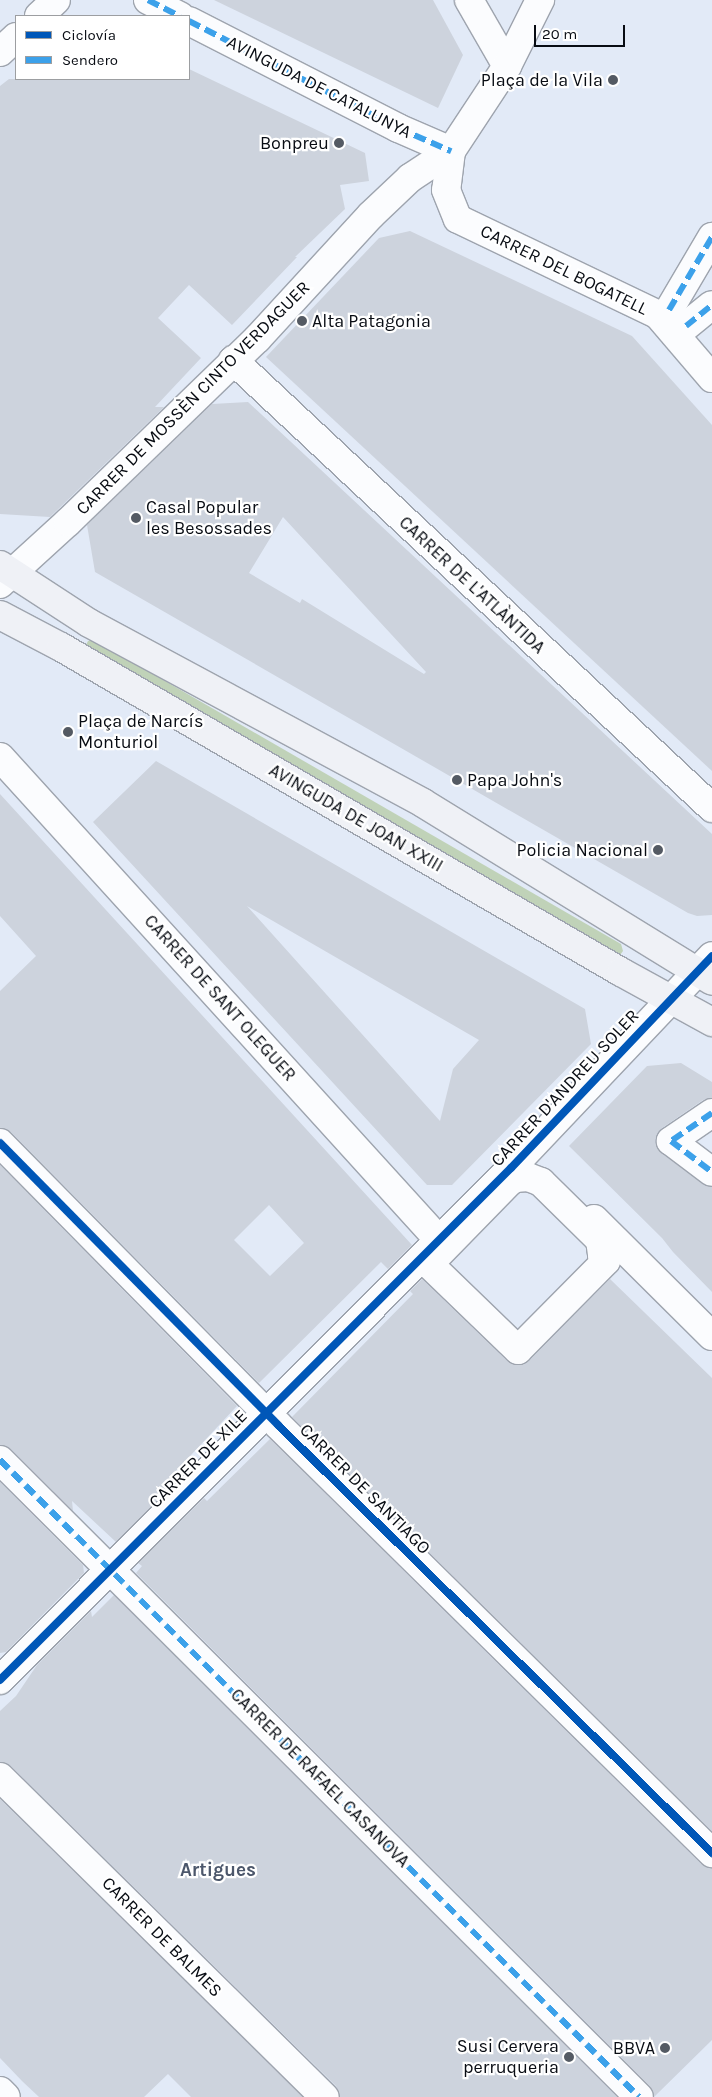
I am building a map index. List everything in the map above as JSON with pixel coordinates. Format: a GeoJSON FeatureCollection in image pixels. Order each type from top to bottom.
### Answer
{"type":"FeatureCollection","features":[{"type":"Feature","properties":{"kind":"street"},"geometry":{"type":"LineString","coordinates":[[39,15],[56,0]]}},
{"type":"Feature","properties":{"kind":"street"},"geometry":{"type":"LineString","coordinates":[[148,0],[178,15]]}},
{"type":"Feature","properties":{"kind":"street"},"geometry":{"type":"LineString","coordinates":[[469,0],[507,66]]}},
{"type":"Feature","properties":{"kind":"street"},"geometry":{"type":"LineString","coordinates":[[450,151],[507,66],[540,0]]}},
{"type":"Feature","properties":{"kind":"street","name":"AVINGUDA DE CATALUNYA"},"geometry":{"type":"LineString","coordinates":[[190,22],[398,128],[450,151]]}},
{"type":"Feature","properties":{"kind":"street"},"geometry":{"type":"LineString","coordinates":[[0,52],[15,38]]}},
{"type":"Feature","properties":{"kind":"street","name":"CARRER DE MOSSÈN CINTO VERDAGUER"},"geometry":{"type":"LineString","coordinates":[[4,574],[68,522],[233,360],[257,339],[371,216],[410,178],[450,151]]}},
{"type":"Feature","properties":{"kind":"street","name":"CARRER DEL BOGATELL"},"geometry":{"type":"LineString","coordinates":[[450,151],[446,190],[458,219],[658,315],[712,378]]}},
{"type":"Feature","properties":{"kind":"street"},"geometry":{"type":"LineString","coordinates":[[712,237],[688,277],[677,318],[712,305]]}},
{"type":"Feature","properties":{"kind":"street"},"geometry":{"type":"LineString","coordinates":[[688,277],[712,288]]}},
{"type":"Feature","properties":{"kind":"street","name":"CARRER DE L'ATLÀNTIDA"},"geometry":{"type":"LineString","coordinates":[[233,360],[712,808]]}},
{"type":"Feature","properties":{"kind":"street"},"geometry":{"type":"LineString","coordinates":[[4,574],[423,803],[706,970]]}},
{"type":"Feature","properties":{"kind":"street","name":"AVINGUDA DE JOAN XXIII"},"geometry":{"type":"LineString","coordinates":[[0,615],[68,652],[621,972],[712,1022]]}},
{"type":"Feature","properties":{"kind":"street","name":"CARRER DE SANT OLEGUER"},"geometry":{"type":"LineString","coordinates":[[0,757],[439,1240]]}},
{"type":"Feature","properties":{"kind":"street","name":"CARRER D'ANDREU SOLER"},"geometry":{"type":"LineString","coordinates":[[439,1240],[529,1149],[670,998],[706,970]]}},
{"type":"Feature","properties":{"kind":"street"},"geometry":{"type":"LineString","coordinates":[[712,1113],[671,1141],[712,1172]]}},
{"type":"Feature","properties":{"kind":"street","name":"CARRER DE SANTIAGO"},"geometry":{"type":"LineString","coordinates":[[0,1143],[266,1413],[712,1853]]}},
{"type":"Feature","properties":{"kind":"street"},"geometry":{"type":"LineString","coordinates":[[529,1149],[558,1182],[712,1336]]}},
{"type":"Feature","properties":{"kind":"street"},"geometry":{"type":"LineString","coordinates":[[528,1177],[541,1182],[600,1240],[602,1255],[606,1261],[518,1350],[429,1264],[509,1182],[515,1178],[528,1177]]}},
{"type":"Feature","properties":{"kind":"street","name":"CARRER DE XILE"},"geometry":{"type":"LineString","coordinates":[[0,1680],[439,1240]]}},
{"type":"Feature","properties":{"kind":"street","name":"CARRER DE RAFAEL CASANOVA"},"geometry":{"type":"LineString","coordinates":[[0,1460],[639,2097]]}},
{"type":"Feature","properties":{"kind":"street","name":"CARRER DE BALMES"},"geometry":{"type":"LineString","coordinates":[[0,1777],[325,2097]]}},
{"type":"Feature","properties":{"kind":"street"},"geometry":{"type":"LineString","coordinates":[[0,2091],[6,2097]]}},
{"type":"Feature","properties":{"kind":"green space"},"geometry":{"type":"Polygon","coordinates":[[[94,640],[621,944],[623,951],[620,955],[614,956],[87,652],[86,645],[88,641],[94,640]]]}},
{"type":"Feature","properties":{"kind":"building"},"geometry":{"type":"Polygon","coordinates":[[[214,0],[433,0],[463,55],[438,108],[214,0]]]}},
{"type":"Feature","properties":{"kind":"building"},"geometry":{"type":"Polygon","coordinates":[[[190,69],[365,153],[369,181],[340,185],[345,209],[295,257],[297,257],[232,325],[189,285],[158,318],[201,358],[155,407],[164,407],[50,517],[0,514],[0,86],[9,79],[190,80],[190,69]]]}},
{"type":"Feature","properties":{"kind":"building"},"geometry":{"type":"Polygon","coordinates":[[[410,231],[632,336],[712,425],[712,771],[266,357],[379,238],[410,231]]]}},
{"type":"Feature","properties":{"kind":"building"},"geometry":{"type":"Polygon","coordinates":[[[248,402],[712,834],[712,915],[697,916],[688,913],[95,572],[87,525],[212,404],[248,402]],[[283,517],[249,573],[300,603],[302,599],[424,674],[426,672],[283,517]]]}},
{"type":"Feature","properties":{"kind":"building"},"geometry":{"type":"Polygon","coordinates":[[[156,761],[585,1009],[591,1044],[452,1185],[427,1185],[93,822],[156,761]],[[247,906],[440,1121],[453,1069],[479,1040],[247,906]]]}},
{"type":"Feature","properties":{"kind":"building"},"geometry":{"type":"Polygon","coordinates":[[[0,794],[412,1245],[388,1269],[381,1262],[259,1383],[11,1132],[0,1128],[0,991],[36,956],[0,916],[0,794]],[[269,1205],[234,1240],[270,1276],[304,1243],[269,1205]]]}},
{"type":"Feature","properties":{"kind":"building"},"geometry":{"type":"Polygon","coordinates":[[[681,1063],[712,1082],[712,1098],[703,1100],[662,1128],[657,1134],[655,1141],[662,1153],[703,1184],[712,1187],[712,1292],[662,1238],[569,1146],[647,1066],[681,1063]]]}},
{"type":"Feature","properties":{"kind":"building"},"geometry":{"type":"Polygon","coordinates":[[[0,1165],[237,1406],[176,1471],[182,1476],[116,1542],[72,1501],[73,1511],[11,1449],[0,1445],[0,1165]]]}},
{"type":"Feature","properties":{"kind":"building"},"geometry":{"type":"Polygon","coordinates":[[[422,1279],[507,1361],[515,1365],[523,1365],[610,1279],[712,1378],[712,1831],[292,1417],[413,1294],[410,1291],[422,1279]]]}},
{"type":"Feature","properties":{"kind":"building"},"geometry":{"type":"Polygon","coordinates":[[[270,1439],[701,1864],[712,1868],[712,2040],[654,2097],[650,2086],[136,1573],[142,1566],[138,1563],[204,1498],[207,1501],[270,1439]]]}},
{"type":"Feature","properties":{"kind":"building"},"geometry":{"type":"Polygon","coordinates":[[[0,1482],[83,1565],[84,1573],[6,1652],[0,1653],[0,1482]]]}},
{"type":"Feature","properties":{"kind":"building"},"geometry":{"type":"Polygon","coordinates":[[[114,1595],[617,2097],[340,2097],[336,2086],[11,1766],[0,1762],[0,1711],[16,1696],[37,1665],[91,1611],[92,1617],[114,1595]]]}},
{"type":"Feature","properties":{"kind":"building"},"geometry":{"type":"Polygon","coordinates":[[[0,1799],[303,2097],[191,2097],[168,2074],[144,2097],[39,2097],[22,2081],[0,2058],[0,1799]]]}},
{"type":"Feature","properties":{"kind":"marked path"},"geometry":{"type":"LineString","coordinates":[[148,0],[178,15]]}},
{"type":"Feature","properties":{"kind":"marked path"},"geometry":{"type":"LineString","coordinates":[[190,22],[398,128],[451,151]]}},
{"type":"Feature","properties":{"kind":"marked path"},"geometry":{"type":"LineString","coordinates":[[669,310],[712,237]]}},
{"type":"Feature","properties":{"kind":"marked path"},"geometry":{"type":"LineString","coordinates":[[686,326],[712,305]]}},
{"type":"Feature","properties":{"kind":"marked path"},"geometry":{"type":"LineString","coordinates":[[712,1113],[671,1141],[712,1172]]}},
{"type":"Feature","properties":{"kind":"marked path"},"geometry":{"type":"LineString","coordinates":[[0,1460],[639,2097]]}},
{"type":"Feature","properties":{"kind":"cycle path"},"geometry":{"type":"LineString","coordinates":[[0,1680],[511,1168],[712,956]]}},
{"type":"Feature","properties":{"kind":"cycle path"},"geometry":{"type":"LineString","coordinates":[[0,1143],[278,1425],[712,1853]]}},
{"type":"Feature","properties":{"kind":"place","name":"Plaça de la Vila"},"geometry":{"type":"Point","coordinates":[613,80]}},
{"type":"Feature","properties":{"kind":"place","name":"Bonpreu"},"geometry":{"type":"Point","coordinates":[339,143]}},
{"type":"Feature","properties":{"kind":"place","name":"Alta Patagonia"},"geometry":{"type":"Point","coordinates":[302,321]}},
{"type":"Feature","properties":{"kind":"place","name":"Casal Popular les Besossades"},"geometry":{"type":"Point","coordinates":[136,518]}},
{"type":"Feature","properties":{"kind":"place","name":"Plaça de Narcís Monturiol"},"geometry":{"type":"Point","coordinates":[68,732]}},
{"type":"Feature","properties":{"kind":"place","name":"Papa John's"},"geometry":{"type":"Point","coordinates":[457,780]}},
{"type":"Feature","properties":{"kind":"place","name":"Policia Nacional"},"geometry":{"type":"Point","coordinates":[658,850]}},
{"type":"Feature","properties":{"kind":"place","name":"BBVA"},"geometry":{"type":"Point","coordinates":[665,2048]}},
{"type":"Feature","properties":{"kind":"place","name":"Susi Cervera perruqueria"},"geometry":{"type":"Point","coordinates":[569,2057]}},
{"type":"Feature","properties":{"kind":"district","name":"Artigues"},"geometry":{"type":"Point","coordinates":[218,1871]}}]}
